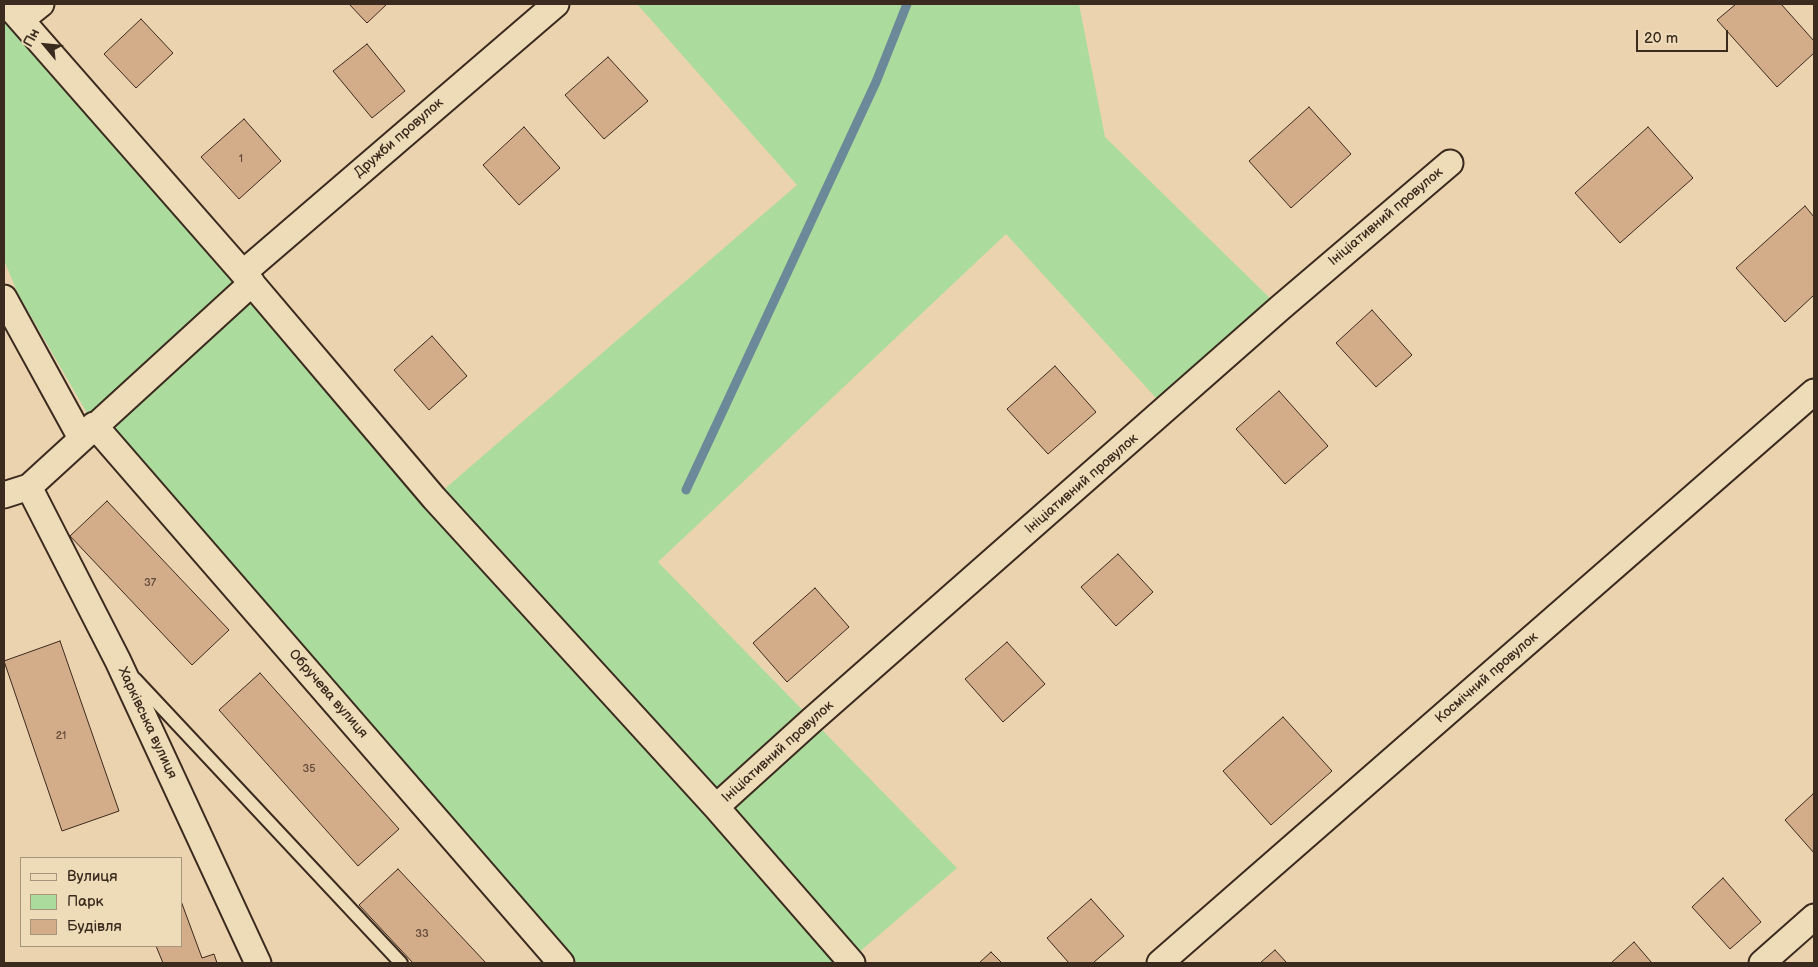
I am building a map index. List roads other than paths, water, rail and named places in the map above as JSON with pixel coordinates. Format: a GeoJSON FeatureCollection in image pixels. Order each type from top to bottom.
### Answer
{"type":"FeatureCollection","features":[{"type":"Feature","properties":{"kind":"street"},"geometry":{"type":"LineString","coordinates":[[41,4],[14,12],[247,278],[434,498],[716,807],[852,963]]}},
{"type":"Feature","properties":{"kind":"street","name":"Дружби провулок"},"geometry":{"type":"LineString","coordinates":[[29,487],[247,278],[556,4]]}},
{"type":"Feature","properties":{"kind":"street","name":"Ініціативний провулок"},"geometry":{"type":"LineString","coordinates":[[716,807],[812,720],[1280,308],[1450,164]]}},
{"type":"Feature","properties":{"kind":"street"},"geometry":{"type":"LineString","coordinates":[[4,298],[87,432]]}},
{"type":"Feature","properties":{"kind":"street","name":"Космічний провулок"},"geometry":{"type":"LineString","coordinates":[[1160,963],[1814,392]]}},
{"type":"Feature","properties":{"kind":"street","name":"Обручева вулиця"},"geometry":{"type":"LineString","coordinates":[[87,432],[561,963]]}},
{"type":"Feature","properties":{"kind":"street"},"geometry":{"type":"LineString","coordinates":[[4,495],[29,487]]}},
{"type":"Feature","properties":{"kind":"street","name":"Харківська вулиця"},"geometry":{"type":"LineString","coordinates":[[29,487],[118,661],[258,963]]}},
{"type":"Feature","properties":{"kind":"street"},"geometry":{"type":"LineString","coordinates":[[1762,963],[1814,916]]}},
{"type":"Feature","properties":{"kind":"lane"},"geometry":{"type":"LineString","coordinates":[[118,661],[401,963]]}},
{"type":"Feature","properties":{"kind":"waterway"},"geometry":{"type":"LineString","coordinates":[[686,490],[876,82],[907,4]]}}]}
